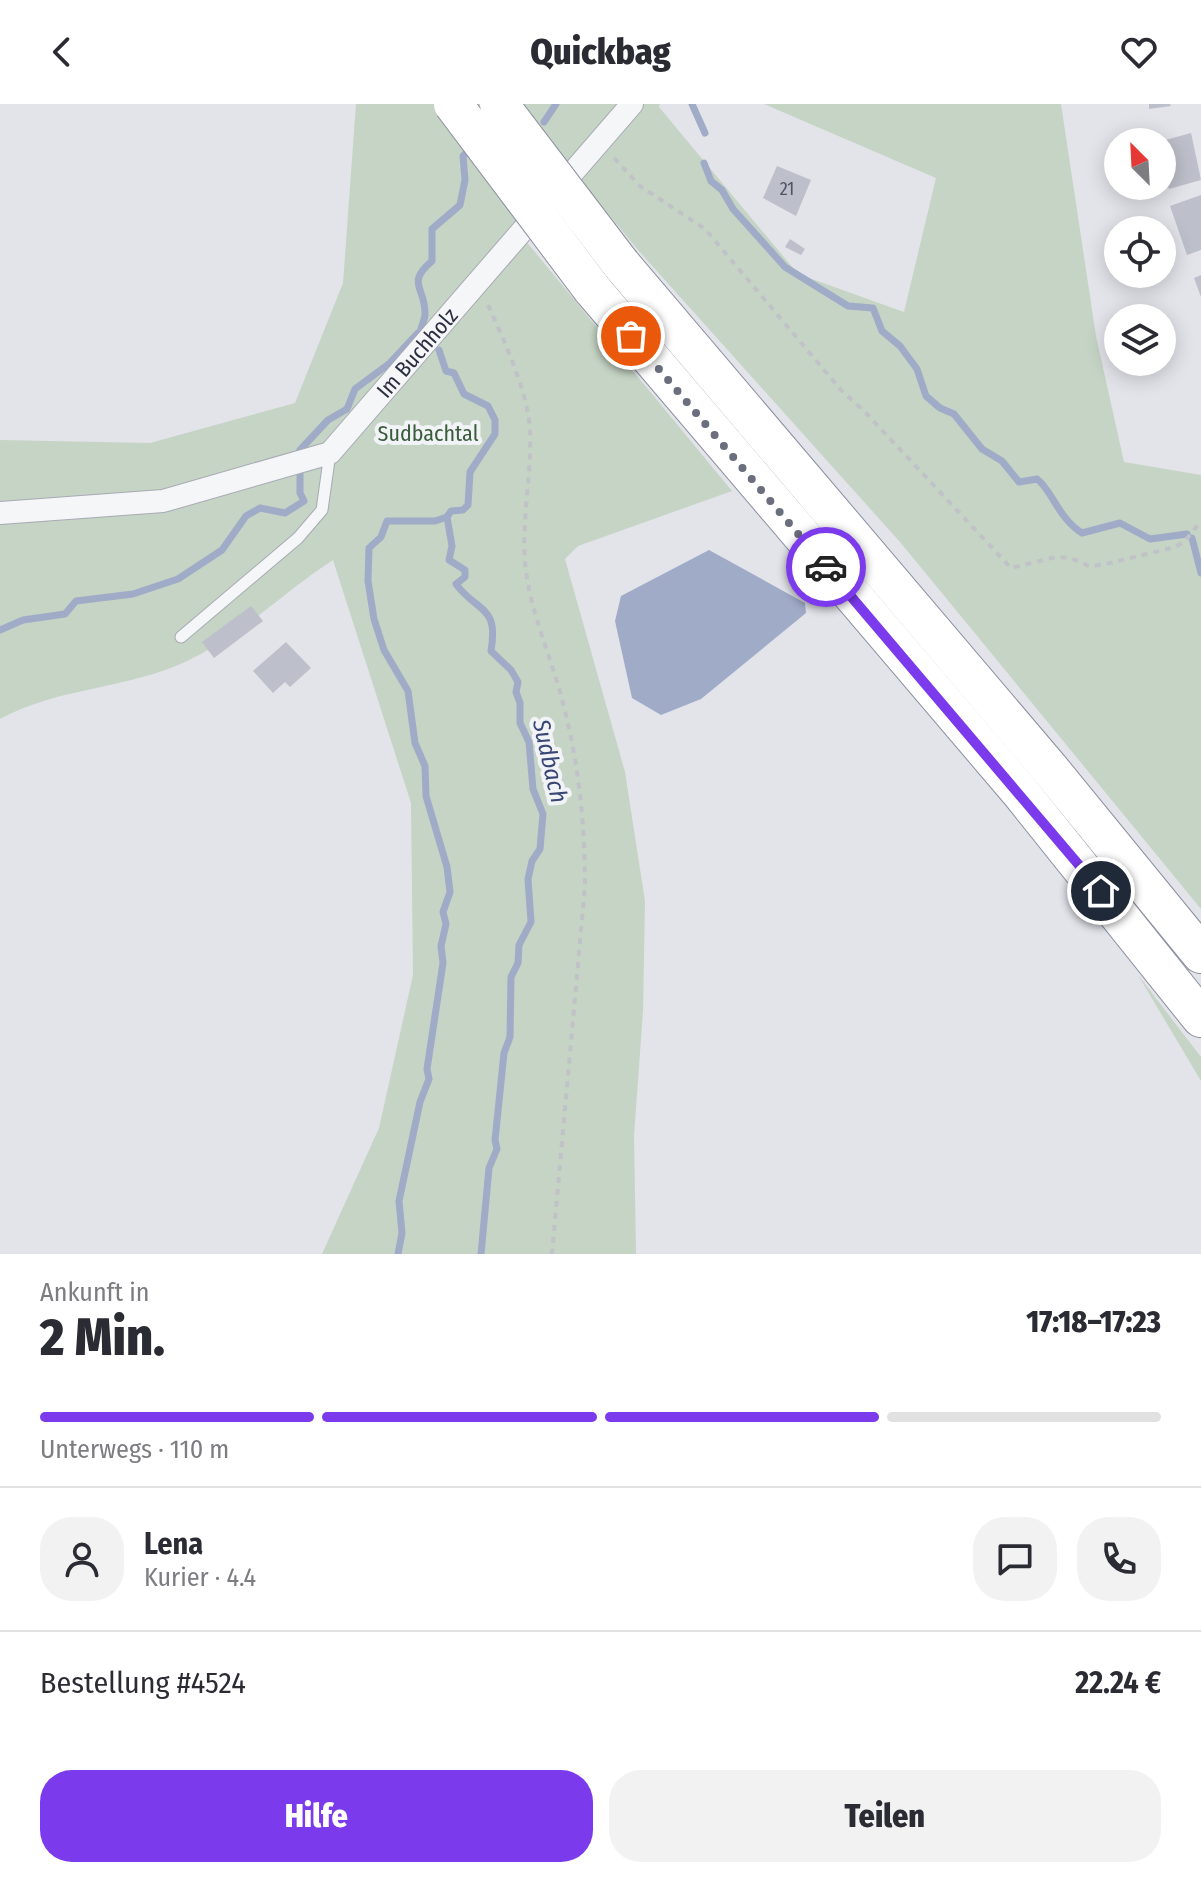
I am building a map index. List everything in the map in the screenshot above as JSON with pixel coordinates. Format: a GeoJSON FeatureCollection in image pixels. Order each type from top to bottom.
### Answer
{"type":"FeatureCollection","features":[{"type":"Feature","properties":{"kind":"highway"},"geometry":{"type":"LineString","coordinates":[[453,104],[592,289],[1021,793],[1201,1018]]}},
{"type":"Feature","properties":{"kind":"highway"},"geometry":{"type":"LineString","coordinates":[[499,104],[621,264],[1050,769],[1201,954]]}},
{"type":"Feature","properties":{"kind":"street"},"geometry":{"type":"LineString","coordinates":[[601,144],[632,104]]}},
{"type":"Feature","properties":{"kind":"street","name":"Im Buchholz"},"geometry":{"type":"LineString","coordinates":[[330,453],[524,225],[601,144]]}},
{"type":"Feature","properties":{"kind":"street"},"geometry":{"type":"LineString","coordinates":[[0,513],[163,501],[330,453]]}},
{"type":"Feature","properties":{"kind":"lane"},"geometry":{"type":"LineString","coordinates":[[181,637],[298,538],[322,510],[330,453]]}},
{"type":"Feature","properties":{"kind":"path"},"geometry":{"type":"LineString","coordinates":[[601,144],[640,186],[705,229],[841,390],[1011,568],[1056,557],[1102,565],[1175,547],[1185,541],[1201,521]]}},
{"type":"Feature","properties":{"kind":"path"},"geometry":{"type":"LineString","coordinates":[[477,283],[508,350],[530,429],[525,568],[536,619],[558,684],[580,788],[585,837],[585,886],[552,1254]]}},
{"type":"Feature","properties":{"kind":"green space","name":"Sudbachtal"},"geometry":{"type":"Polygon","coordinates":[[[356,104],[660,104],[659,107],[798,274],[904,312],[936,178],[764,104],[1061,104],[1096,336],[1124,462],[1201,475],[1201,909],[900,542],[638,250],[567,164],[525,240],[732,491],[578,546],[565,559],[625,772],[645,901],[643,1011],[634,1136],[636,1254],[322,1254],[379,1128],[413,975],[411,803],[333,560],[238,631],[198,656],[154,674],[43,701],[0,719],[0,440],[150,443],[295,403],[343,283],[356,104]]]}},
{"type":"Feature","properties":{"kind":"green space"},"geometry":{"type":"Polygon","coordinates":[[[1138,975],[1201,1057],[1201,1081],[1138,975]]]}},
{"type":"Feature","properties":{"kind":"water"},"geometry":{"type":"Polygon","coordinates":[[[709,550],[805,603],[806,613],[701,699],[661,715],[632,698],[615,621],[621,596],[709,550]]]}},
{"type":"Feature","properties":{"kind":"building"},"geometry":{"type":"Polygon","coordinates":[[[1149,104],[1170,104],[1171,106],[1149,109],[1149,104]]]}},
{"type":"Feature","properties":{"kind":"building"},"geometry":{"type":"Polygon","coordinates":[[[1191,133],[1201,180],[1176,187],[1176,137],[1191,133]]]}},
{"type":"Feature","properties":{"kind":"building"},"geometry":{"type":"Polygon","coordinates":[[[777,166],[811,180],[796,216],[763,198],[777,166]]]}},
{"type":"Feature","properties":{"kind":"building"},"geometry":{"type":"Polygon","coordinates":[[[1201,195],[1201,250],[1187,255],[1170,206],[1201,195]]]}},
{"type":"Feature","properties":{"kind":"building"},"geometry":{"type":"Polygon","coordinates":[[[790,239],[805,249],[801,255],[785,247],[790,239]]]}},
{"type":"Feature","properties":{"kind":"building"},"geometry":{"type":"Polygon","coordinates":[[[1201,275],[1201,297],[1194,278],[1201,275]]]}},
{"type":"Feature","properties":{"kind":"building"},"geometry":{"type":"Polygon","coordinates":[[[251,606],[263,621],[214,658],[202,642],[251,606]]]}},
{"type":"Feature","properties":{"kind":"building"},"geometry":{"type":"Polygon","coordinates":[[[286,642],[311,668],[290,687],[285,682],[273,693],[253,671],[286,642]]]}},
{"type":"Feature","properties":{"kind":"waterway","name":"Sudbach"},"geometry":{"type":"LineString","coordinates":[[544,122],[556,104]]}},
{"type":"Feature","properties":{"kind":"waterway"},"geometry":{"type":"LineString","coordinates":[[692,104],[705,133]]}},
{"type":"Feature","properties":{"kind":"waterway","name":"Sudbach"},"geometry":{"type":"LineString","coordinates":[[420,334],[425,315],[418,281],[432,261],[432,229],[460,205],[465,180],[463,156],[472,147]]}},
{"type":"Feature","properties":{"kind":"waterway"},"geometry":{"type":"LineString","coordinates":[[704,163],[711,181],[722,190],[733,209],[785,267],[848,306],[873,308],[882,331],[900,346],[917,369],[926,396],[940,408],[954,414],[982,449],[1002,461],[1019,482],[1037,479],[1074,527],[1082,533],[1120,523],[1150,539],[1187,534]]}},
{"type":"Feature","properties":{"kind":"waterway"},"geometry":{"type":"LineString","coordinates":[[300,450],[328,420],[347,409],[355,389],[390,363],[418,333]]}},
{"type":"Feature","properties":{"kind":"waterway","name":"Sudbach"},"geometry":{"type":"LineString","coordinates":[[439,350],[446,371],[454,373],[464,394],[488,406],[495,420],[495,434],[470,472],[468,505],[463,510],[451,511],[447,517],[452,546],[449,560],[465,570],[465,577],[456,584],[489,617],[493,636],[491,651],[511,670],[518,682],[516,692],[520,703],[520,723],[529,742],[533,789],[543,814],[540,849],[532,861],[528,879],[531,922],[519,945],[518,963],[511,977],[510,1037],[504,1053],[495,1140],[497,1149],[489,1168],[481,1254]]}},
{"type":"Feature","properties":{"kind":"waterway"},"geometry":{"type":"LineString","coordinates":[[0,630],[23,620],[65,614],[76,601],[133,594],[178,579],[222,550],[246,516],[260,508],[285,513],[304,501],[300,493],[300,474]]}},
{"type":"Feature","properties":{"kind":"waterway"},"geometry":{"type":"LineString","coordinates":[[398,1254],[402,1233],[399,1201],[420,1102],[429,1079],[427,1069],[443,963],[441,946],[446,924],[443,912],[450,892],[447,867],[426,796],[425,766],[415,743],[408,691],[384,650],[374,619],[368,581],[369,548],[381,537],[387,521],[435,521],[447,517]]}},
{"type":"Feature","properties":{"kind":"waterway"},"geometry":{"type":"LineString","coordinates":[[1192,538],[1201,573]]}},
{"type":"Feature","properties":{"kind":"way so far"},"geometry":{"type":"LineString","coordinates":[[631,336],[826,567]]}},
{"type":"Feature","properties":{"kind":"route"},"geometry":{"type":"LineString","coordinates":[[826,567],[1021,793],[1101,891]]}}]}
